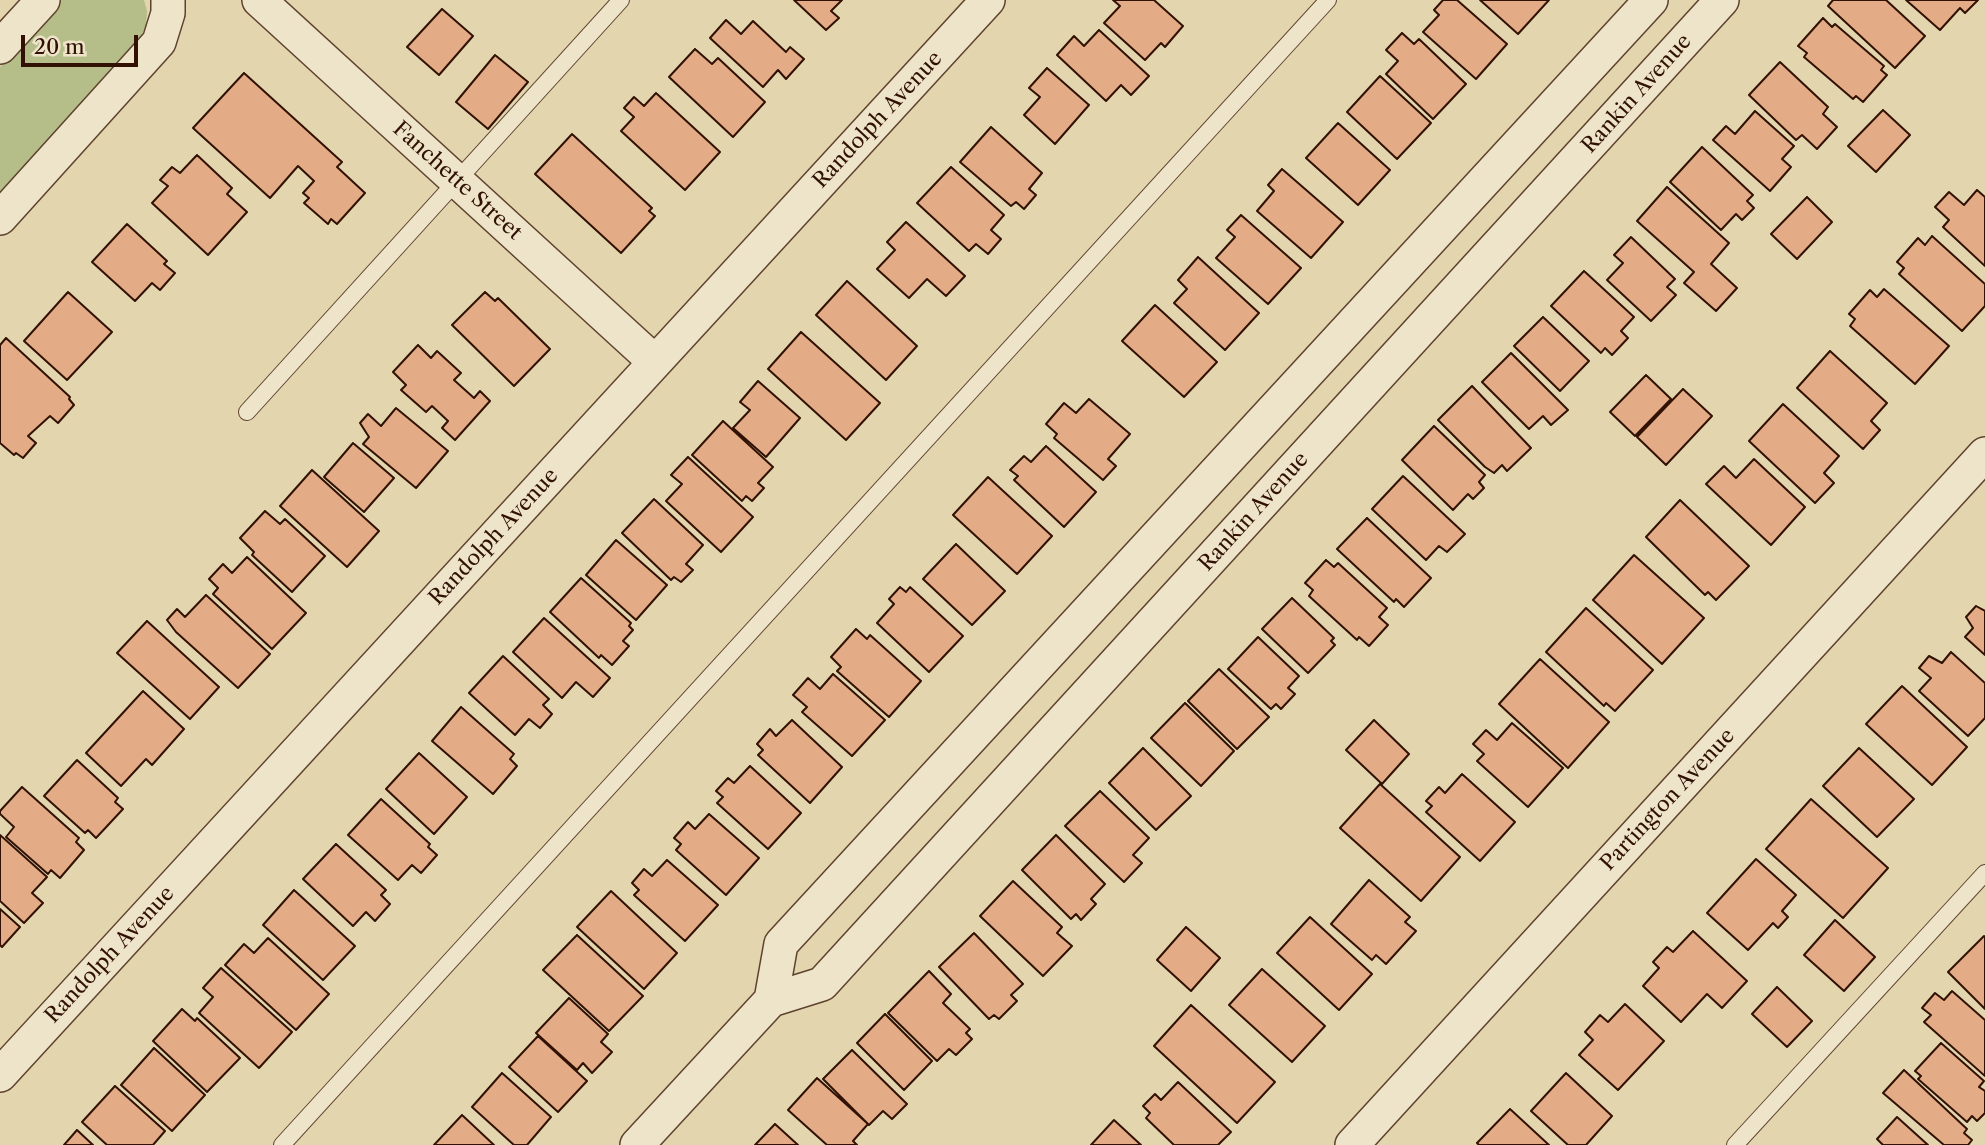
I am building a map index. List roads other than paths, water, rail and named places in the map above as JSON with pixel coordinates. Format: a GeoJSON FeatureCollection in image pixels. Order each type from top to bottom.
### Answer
{"type":"FeatureCollection","features":[{"type":"Feature","properties":{"kind":"street"},"geometry":{"type":"LineString","coordinates":[[0,47],[43,0]]}},
{"type":"Feature","properties":{"kind":"street"},"geometry":{"type":"LineString","coordinates":[[0,218],[159,42],[168,13],[168,0]]}},
{"type":"Feature","properties":{"kind":"street","name":"Fanchette Street"},"geometry":{"type":"LineString","coordinates":[[259,0],[655,362]]}},
{"type":"Feature","properties":{"kind":"street","name":"Randolph Avenue"},"geometry":{"type":"LineString","coordinates":[[0,1074],[988,0]]}},
{"type":"Feature","properties":{"kind":"street"},"geometry":{"type":"LineString","coordinates":[[638,1145],[771,1000],[781,944],[1651,0]]}},
{"type":"Feature","properties":{"kind":"street","name":"Rankin Avenue"},"geometry":{"type":"LineString","coordinates":[[771,1000],[822,984],[1722,0]]}},
{"type":"Feature","properties":{"kind":"street","name":"Partington Avenue"},"geometry":{"type":"LineString","coordinates":[[1352,1145],[1985,454]]}},
{"type":"Feature","properties":{"kind":"lane"},"geometry":{"type":"LineString","coordinates":[[247,412],[621,0]]}},
{"type":"Feature","properties":{"kind":"lane"},"geometry":{"type":"LineString","coordinates":[[282,1145],[1328,0]]}},
{"type":"Feature","properties":{"kind":"lane"},"geometry":{"type":"LineString","coordinates":[[1735,1145],[1985,873]]}}]}
